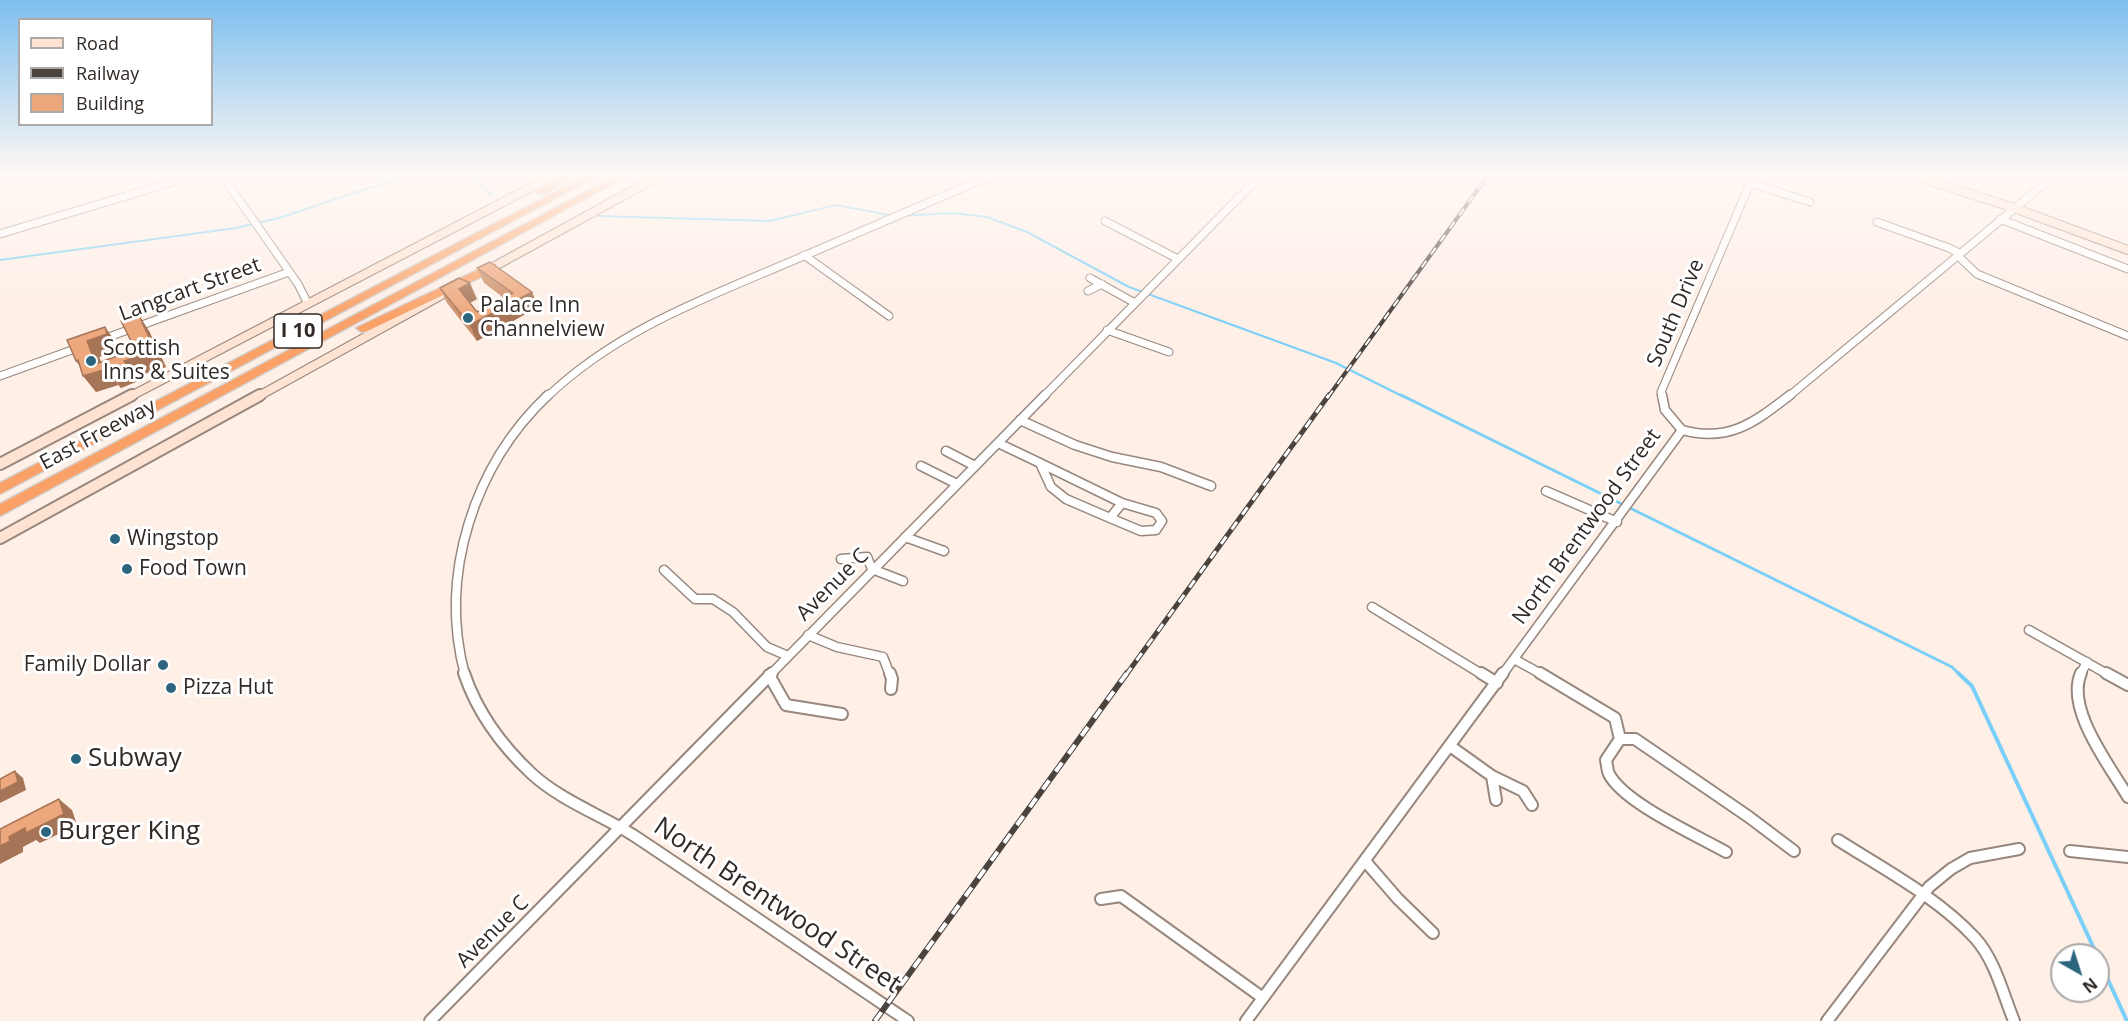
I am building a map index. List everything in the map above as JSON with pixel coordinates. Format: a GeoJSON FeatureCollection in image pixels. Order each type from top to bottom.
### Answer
{"type":"FeatureCollection","features":[{"type":"Feature","properties":{"kind":"highway"},"geometry":{"type":"LineString","coordinates":[[407,273],[492,222]]}},
{"type":"Feature","properties":{"kind":"highway","name":"East Freeway"},"geometry":{"type":"LineString","coordinates":[[0,489],[505,222]]}},
{"type":"Feature","properties":{"kind":"highway","name":"East Freeway"},"geometry":{"type":"LineString","coordinates":[[0,511],[538,222]]}},
{"type":"Feature","properties":{"kind":"highway"},"geometry":{"type":"LineString","coordinates":[[247,380],[492,267]]}},
{"type":"Feature","properties":{"kind":"main road"},"geometry":{"type":"LineString","coordinates":[[0,464],[466,222]]}},
{"type":"Feature","properties":{"kind":"main road"},"geometry":{"type":"LineString","coordinates":[[0,538],[575,222]]}},
{"type":"Feature","properties":{"kind":"main road"},"geometry":{"type":"LineString","coordinates":[[2051,222],[2128,250]]}},
{"type":"Feature","properties":{"kind":"street"},"geometry":{"type":"LineString","coordinates":[[0,234],[41,222]]}},
{"type":"Feature","properties":{"kind":"street"},"geometry":{"type":"LineString","coordinates":[[254,222],[308,304]]}},
{"type":"Feature","properties":{"kind":"street","name":"North Brentwood Street"},"geometry":{"type":"LineString","coordinates":[[882,222],[700,300],[634,333],[575,370],[530,414],[485,482],[468,522],[460,551],[456,580],[456,625],[468,684],[499,737],[542,783],[568,801],[621,828],[908,1021]]}},
{"type":"Feature","properties":{"kind":"street"},"geometry":{"type":"LineString","coordinates":[[1106,222],[1178,259]]}},
{"type":"Feature","properties":{"kind":"street","name":"Avenue C"},"geometry":{"type":"LineString","coordinates":[[430,1021],[1215,222]]}},
{"type":"Feature","properties":{"kind":"street","name":"South Drive"},"geometry":{"type":"LineString","coordinates":[[1682,430],[1665,410],[1661,392],[1734,222]]}},
{"type":"Feature","properties":{"kind":"street"},"geometry":{"type":"LineString","coordinates":[[1877,222],[1949,248],[1957,252],[1958,256],[1977,274],[2128,336]]}},
{"type":"Feature","properties":{"kind":"street","name":"North Brentwood Street"},"geometry":{"type":"LineString","coordinates":[[1246,1021],[1617,522],[1682,430],[1696,434],[1722,434],[1739,430],[1760,419],[1819,373],[1997,222]]}},
{"type":"Feature","properties":{"kind":"street"},"geometry":{"type":"LineString","coordinates":[[2007,222],[2128,269]]}},
{"type":"Feature","properties":{"kind":"street"},"geometry":{"type":"LineString","coordinates":[[804,255],[889,316]]}},
{"type":"Feature","properties":{"kind":"street","name":"Langcart Street"},"geometry":{"type":"LineString","coordinates":[[100,340],[289,272]]}},
{"type":"Feature","properties":{"kind":"street"},"geometry":{"type":"LineString","coordinates":[[1090,278],[1138,299]]}},
{"type":"Feature","properties":{"kind":"street"},"geometry":{"type":"LineString","coordinates":[[1088,291],[1102,284]]}},
{"type":"Feature","properties":{"kind":"street"},"geometry":{"type":"LineString","coordinates":[[1107,330],[1169,352]]}},
{"type":"Feature","properties":{"kind":"street"},"geometry":{"type":"LineString","coordinates":[[0,376],[89,344]]}},
{"type":"Feature","properties":{"kind":"street"},"geometry":{"type":"LineString","coordinates":[[1020,420],[1075,445],[1112,457],[1161,467],[1211,486]]}},
{"type":"Feature","properties":{"kind":"street"},"geometry":{"type":"LineString","coordinates":[[998,443],[1040,463],[1122,503],[1156,513],[1162,521],[1161,525],[1156,530],[1141,531],[1066,499],[1050,487],[1040,463]]}},
{"type":"Feature","properties":{"kind":"street"},"geometry":{"type":"LineString","coordinates":[[946,451],[975,466]]}},
{"type":"Feature","properties":{"kind":"street"},"geometry":{"type":"LineString","coordinates":[[921,466],[957,484]]}},
{"type":"Feature","properties":{"kind":"street"},"geometry":{"type":"LineString","coordinates":[[1546,491],[1617,522]]}},
{"type":"Feature","properties":{"kind":"street"},"geometry":{"type":"LineString","coordinates":[[1110,518],[1122,503]]}},
{"type":"Feature","properties":{"kind":"street"},"geometry":{"type":"LineString","coordinates":[[905,537],[944,551]]}},
{"type":"Feature","properties":{"kind":"street"},"geometry":{"type":"LineString","coordinates":[[840,559],[867,557],[874,569],[903,581]]}},
{"type":"Feature","properties":{"kind":"street"},"geometry":{"type":"LineString","coordinates":[[664,570],[694,599],[713,599],[733,612],[767,647],[788,656]]}},
{"type":"Feature","properties":{"kind":"street"},"geometry":{"type":"LineString","coordinates":[[1372,607],[1497,683]]}},
{"type":"Feature","properties":{"kind":"street"},"geometry":{"type":"LineString","coordinates":[[2029,630],[2128,685]]}},
{"type":"Feature","properties":{"kind":"street"},"geometry":{"type":"LineString","coordinates":[[808,635],[837,647],[883,657],[892,680],[891,689]]}},
{"type":"Feature","properties":{"kind":"street"},"geometry":{"type":"LineString","coordinates":[[1514,659],[1615,718],[1620,739],[1606,760],[1609,773],[1623,789],[1641,803],[1726,852]]}},
{"type":"Feature","properties":{"kind":"street"},"geometry":{"type":"LineString","coordinates":[[2087,662],[2077,679],[2078,700],[2093,735],[2128,798]]}},
{"type":"Feature","properties":{"kind":"street"},"geometry":{"type":"LineString","coordinates":[[769,675],[786,705],[842,714]]}},
{"type":"Feature","properties":{"kind":"street"},"geometry":{"type":"LineString","coordinates":[[1620,739],[1635,739],[1749,817],[1794,851]]}},
{"type":"Feature","properties":{"kind":"street"},"geometry":{"type":"LineString","coordinates":[[1450,746],[1492,776],[1523,791],[1532,805]]}},
{"type":"Feature","properties":{"kind":"street"},"geometry":{"type":"LineString","coordinates":[[1492,776],[1496,800]]}},
{"type":"Feature","properties":{"kind":"street"},"geometry":{"type":"LineString","coordinates":[[1838,840],[1924,894],[1976,939],[1989,959],[2014,1021]]}},
{"type":"Feature","properties":{"kind":"street"},"geometry":{"type":"LineString","coordinates":[[1827,1021],[1924,894],[1947,870],[1960,861],[1993,852],[2019,849]]}},
{"type":"Feature","properties":{"kind":"street"},"geometry":{"type":"LineString","coordinates":[[2070,850],[2128,857]]}},
{"type":"Feature","properties":{"kind":"street"},"geometry":{"type":"LineString","coordinates":[[1365,861],[1398,899],[1433,933]]}},
{"type":"Feature","properties":{"kind":"street"},"geometry":{"type":"LineString","coordinates":[[1101,899],[1121,896],[1263,998]]}},
{"type":"Feature","properties":{"kind":"building"},"geometry":{"type":"Polygon","coordinates":[[[490,262],[532,292],[470,325],[440,288],[459,278],[470,283],[459,289],[477,312],[513,293],[477,268],[490,262]]]}},
{"type":"Feature","properties":{"kind":"building"},"geometry":{"type":"Polygon","coordinates":[[[139,315],[155,351],[124,361],[127,365],[110,372],[107,369],[83,376],[78,360],[76,361],[67,340],[105,327],[107,334],[87,341],[96,364],[135,349],[121,321],[139,315]]]}},
{"type":"Feature","properties":{"kind":"building"},"geometry":{"type":"Polygon","coordinates":[[[15,771],[18,782],[0,791],[0,779],[15,771]]]}},
{"type":"Feature","properties":{"kind":"building"},"geometry":{"type":"Polygon","coordinates":[[[59,799],[64,814],[26,833],[25,828],[9,837],[10,841],[0,846],[0,829],[59,799]]]}},
{"type":"Feature","properties":{"kind":"waterway"},"geometry":{"type":"LineString","coordinates":[[0,260],[236,228],[263,222]]}},
{"type":"Feature","properties":{"kind":"waterway"},"geometry":{"type":"LineString","coordinates":[[999,222],[1027,232],[1129,287],[1336,363],[1404,397]]}},
{"type":"Feature","properties":{"kind":"waterway"},"geometry":{"type":"LineString","coordinates":[[1401,395],[1952,667],[1958,673]]}},
{"type":"Feature","properties":{"kind":"waterway"},"geometry":{"type":"LineString","coordinates":[[1958,673],[1972,686],[2091,943]]}},
{"type":"Feature","properties":{"kind":"waterway"},"geometry":{"type":"LineString","coordinates":[[2110,984],[2127,1021]]}},
{"type":"Feature","properties":{"kind":"railway"},"geometry":{"type":"LineString","coordinates":[[1328,397],[1455,222]]}},
{"type":"Feature","properties":{"kind":"railway"},"geometry":{"type":"LineString","coordinates":[[1126,675],[1329,395]]}},
{"type":"Feature","properties":{"kind":"railway"},"geometry":{"type":"LineString","coordinates":[[875,1021],[1127,673]]}},
{"type":"Feature","properties":{"kind":"place","name":"Palace Inn Channelview"},"geometry":{"type":"Point","coordinates":[468,318]}},
{"type":"Feature","properties":{"kind":"place","name":"Scottish Inns & Suites"},"geometry":{"type":"Point","coordinates":[91,361]}},
{"type":"Feature","properties":{"kind":"place","name":"Wingstop"},"geometry":{"type":"Point","coordinates":[115,539]}},
{"type":"Feature","properties":{"kind":"place","name":"Food Town"},"geometry":{"type":"Point","coordinates":[127,569]}},
{"type":"Feature","properties":{"kind":"place","name":"Family Dollar"},"geometry":{"type":"Point","coordinates":[163,665]}},
{"type":"Feature","properties":{"kind":"place","name":"Pizza Hut"},"geometry":{"type":"Point","coordinates":[171,688]}},
{"type":"Feature","properties":{"kind":"place","name":"Subway"},"geometry":{"type":"Point","coordinates":[76,759]}},
{"type":"Feature","properties":{"kind":"place","name":"Burger King"},"geometry":{"type":"Point","coordinates":[46,832]}}]}
